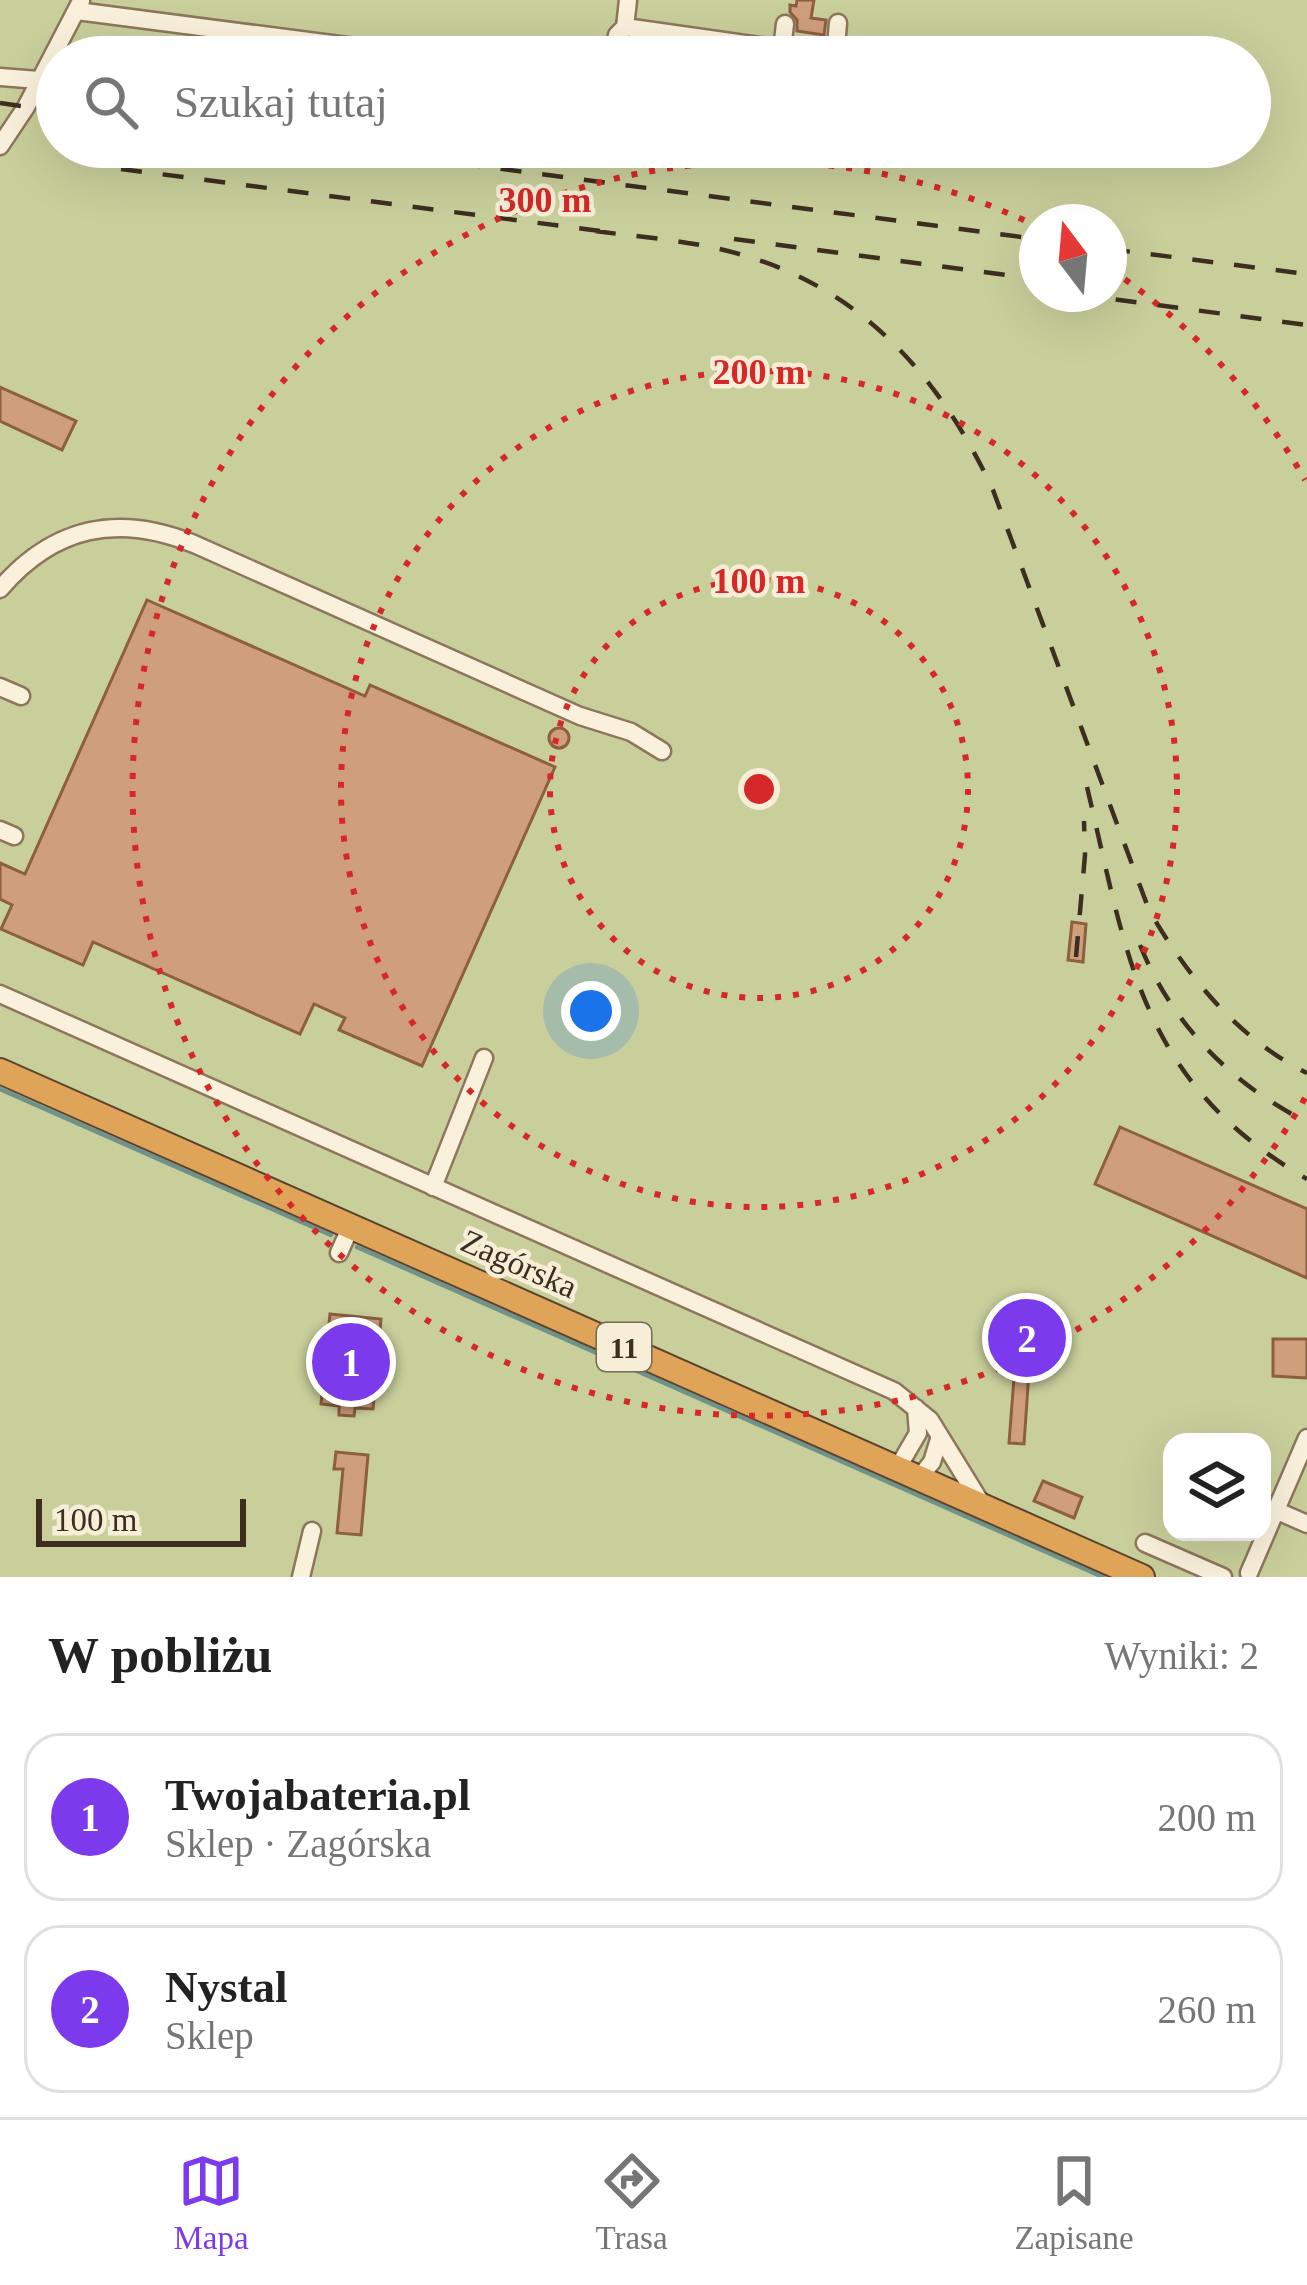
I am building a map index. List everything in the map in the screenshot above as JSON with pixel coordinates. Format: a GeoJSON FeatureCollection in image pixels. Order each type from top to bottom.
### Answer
{"type":"FeatureCollection","features":[{"type":"Feature","properties":{"kind":"highway","name":"Zagórska"},"geometry":{"type":"LineString","coordinates":[[0,1071],[1142,1577]]}},
{"type":"Feature","properties":{"kind":"street"},"geometry":{"type":"LineString","coordinates":[[617,36],[625,27],[628,0]]}},
{"type":"Feature","properties":{"kind":"street"},"geometry":{"type":"LineString","coordinates":[[62,36],[79,5],[289,36]]}},
{"type":"Feature","properties":{"kind":"street"},"geometry":{"type":"LineString","coordinates":[[837,36],[838,22]]}},
{"type":"Feature","properties":{"kind":"street"},"geometry":{"type":"LineString","coordinates":[[783,36],[784,24]]}},
{"type":"Feature","properties":{"kind":"street"},"geometry":{"type":"LineString","coordinates":[[625,27],[689,36]]}},
{"type":"Feature","properties":{"kind":"street"},"geometry":{"type":"LineString","coordinates":[[0,77],[36,80]]}},
{"type":"Feature","properties":{"kind":"street"},"geometry":{"type":"LineString","coordinates":[[0,146],[36,85]]}},
{"type":"Feature","properties":{"kind":"street"},"geometry":{"type":"LineString","coordinates":[[0,589],[38,552],[70,535],[107,528],[158,532],[580,716],[631,732],[662,751]]}},
{"type":"Feature","properties":{"kind":"street"},"geometry":{"type":"LineString","coordinates":[[0,687],[21,696]]}},
{"type":"Feature","properties":{"kind":"street"},"geometry":{"type":"LineString","coordinates":[[0,994],[894,1391],[940,1436],[983,1507]]}},
{"type":"Feature","properties":{"kind":"street"},"geometry":{"type":"LineString","coordinates":[[434,1187],[484,1058]]}},
{"type":"Feature","properties":{"kind":"street"},"geometry":{"type":"LineString","coordinates":[[339,1253],[351,1226]]}},
{"type":"Feature","properties":{"kind":"street"},"geometry":{"type":"LineString","coordinates":[[908,1473],[917,1433],[916,1408]]}},
{"type":"Feature","properties":{"kind":"street"},"geometry":{"type":"LineString","coordinates":[[908,1473],[932,1462],[940,1436]]}},
{"type":"Feature","properties":{"kind":"street"},"geometry":{"type":"LineString","coordinates":[[1251,1576],[1307,1438]]}},
{"type":"Feature","properties":{"kind":"street"},"geometry":{"type":"LineString","coordinates":[[1275,1510],[1307,1524]]}},
{"type":"Feature","properties":{"kind":"street"},"geometry":{"type":"LineString","coordinates":[[301,1577],[312,1531]]}},
{"type":"Feature","properties":{"kind":"street"},"geometry":{"type":"LineString","coordinates":[[1145,1543],[1223,1577]]}},
{"type":"Feature","properties":{"kind":"green space"},"geometry":{"type":"Polygon","coordinates":[[[0,0],[1307,0],[1307,1577],[0,1577],[0,0]]]}},
{"type":"Feature","properties":{"kind":"building"},"geometry":{"type":"Polygon","coordinates":[[[797,0],[814,0],[811,18],[826,20],[824,35],[797,31],[790,5],[796,6],[797,0]]]}},
{"type":"Feature","properties":{"kind":"building"},"geometry":{"type":"Polygon","coordinates":[[[0,387],[76,421],[62,450],[0,421],[0,387]]]}},
{"type":"Feature","properties":{"kind":"building"},"geometry":{"type":"Polygon","coordinates":[[[147,600],[365,696],[370,685],[555,767],[422,1066],[339,1030],[345,1018],[314,1004],[300,1034],[93,942],[83,965],[1,929],[12,905],[0,899],[0,863],[25,874],[147,600]]]}},
{"type":"Feature","properties":{"kind":"building"},"geometry":{"type":"Polygon","coordinates":[[[559,728],[569,738],[559,748],[549,738],[559,728]]]}},
{"type":"Feature","properties":{"kind":"building"},"geometry":{"type":"Polygon","coordinates":[[[1072,922],[1086,924],[1083,962],[1068,960],[1072,922]]]}},
{"type":"Feature","properties":{"kind":"building"},"geometry":{"type":"Polygon","coordinates":[[[1120,1127],[1307,1209],[1307,1278],[1095,1184],[1120,1127]]]}},
{"type":"Feature","properties":{"kind":"building"},"geometry":{"type":"Polygon","coordinates":[[[330,1314],[381,1319],[373,1409],[355,1408],[354,1416],[339,1415],[339,1406],[321,1404],[330,1314]]]}},
{"type":"Feature","properties":{"kind":"building"},"geometry":{"type":"Polygon","coordinates":[[[1018,1326],[1035,1327],[1024,1444],[1009,1443],[1018,1326]]]}},
{"type":"Feature","properties":{"kind":"building"},"geometry":{"type":"Polygon","coordinates":[[[1273,1339],[1307,1339],[1307,1378],[1273,1376],[1273,1339]]]}},
{"type":"Feature","properties":{"kind":"building"},"geometry":{"type":"Polygon","coordinates":[[[336,1452],[368,1455],[361,1535],[337,1533],[343,1469],[334,1469],[336,1452]]]}},
{"type":"Feature","properties":{"kind":"building"},"geometry":{"type":"Polygon","coordinates":[[[1043,1481],[1082,1497],[1074,1518],[1034,1501],[1043,1481]]]}},
{"type":"Feature","properties":{"kind":"waterway"},"geometry":{"type":"LineString","coordinates":[[0,1089],[331,1235]]}},
{"type":"Feature","properties":{"kind":"waterway"},"geometry":{"type":"LineString","coordinates":[[357,1247],[1103,1577]]}},
{"type":"Feature","properties":{"kind":"railway"},"geometry":{"type":"LineString","coordinates":[[0,103],[36,108]]}},
{"type":"Feature","properties":{"kind":"railway"},"geometry":{"type":"LineString","coordinates":[[494,168],[1019,237]]}},
{"type":"Feature","properties":{"kind":"railway"},"geometry":{"type":"LineString","coordinates":[[121,169],[608,232]]}},
{"type":"Feature","properties":{"kind":"railway"},"geometry":{"type":"LineString","coordinates":[[595,231],[711,247],[791,273],[865,318],[924,378],[973,450],[993,490],[1149,910],[1216,1003],[1259,1042],[1307,1073]]}},
{"type":"Feature","properties":{"kind":"railway"},"geometry":{"type":"LineString","coordinates":[[734,239],[1019,277]]}},
{"type":"Feature","properties":{"kind":"railway"},"geometry":{"type":"LineString","coordinates":[[1127,251],[1307,274]]}},
{"type":"Feature","properties":{"kind":"railway"},"geometry":{"type":"LineString","coordinates":[[1127,301],[1307,325]]}},
{"type":"Feature","properties":{"kind":"railway"},"geometry":{"type":"LineString","coordinates":[[1087,787],[1131,961],[1175,1058],[1208,1101],[1251,1141],[1307,1179]]}},
{"type":"Feature","properties":{"kind":"railway"},"geometry":{"type":"LineString","coordinates":[[1076,957],[1084,821]]}},
{"type":"Feature","properties":{"kind":"railway"},"geometry":{"type":"LineString","coordinates":[[1140,945],[1169,1001],[1207,1049],[1253,1089],[1307,1122]]}},
{"type":"Feature","properties":{"kind":"place","name":"Nystal"},"geometry":{"type":"Point","coordinates":[1027,1338]}},
{"type":"Feature","properties":{"kind":"place","name":"Twojabateria.pl"},"geometry":{"type":"Point","coordinates":[351,1362]}}]}
